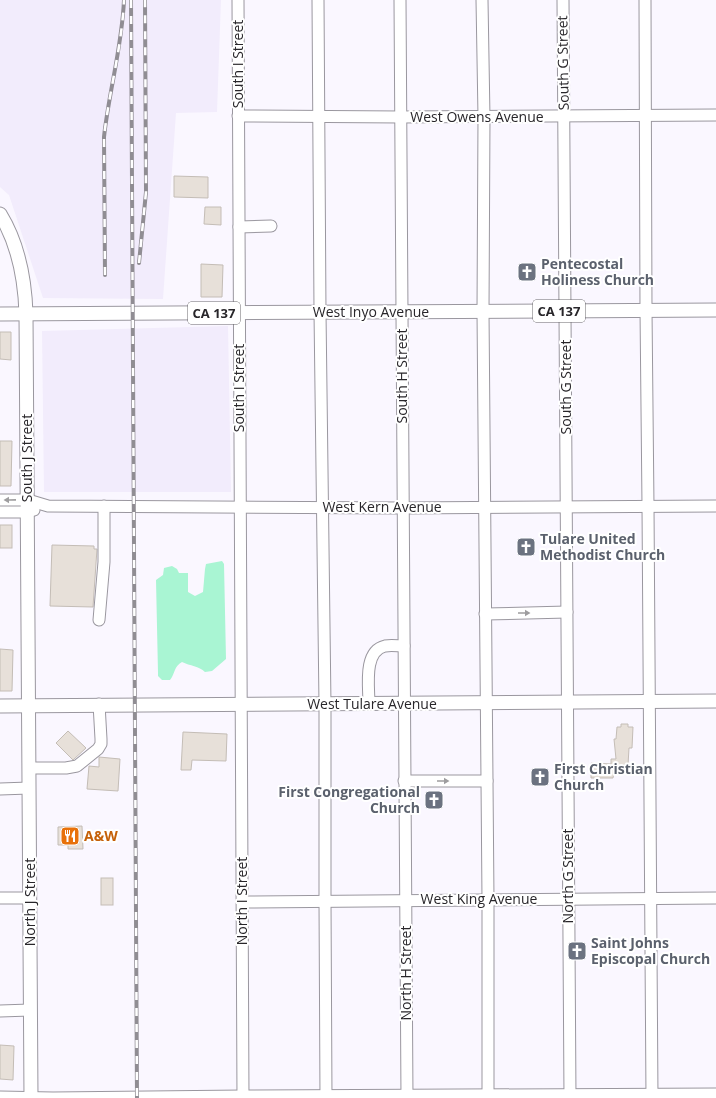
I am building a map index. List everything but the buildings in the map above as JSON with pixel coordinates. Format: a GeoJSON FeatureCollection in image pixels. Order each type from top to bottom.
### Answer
{"type":"FeatureCollection","features":[{"type":"Feature","properties":{"kind":"main road","name":"South J Street"},"geometry":{"type":"LineString","coordinates":[[0,214],[7,226],[21,264],[25,288],[29,706]]}},
{"type":"Feature","properties":{"kind":"main road","name":"West Inyo Avenue"},"geometry":{"type":"LineString","coordinates":[[26,314],[716,310]]}},
{"type":"Feature","properties":{"kind":"main road","name":"CA 137"},"geometry":{"type":"LineString","coordinates":[[0,314],[26,314]]}},
{"type":"Feature","properties":{"kind":"main road","name":"West Tulare Avenue"},"geometry":{"type":"LineString","coordinates":[[0,706],[99,704],[404,704],[716,701]]}},
{"type":"Feature","properties":{"kind":"main road","name":"North J Street"},"geometry":{"type":"LineString","coordinates":[[29,706],[31,1098]]}},
{"type":"Feature","properties":{"kind":"street","name":"South I Street"},"geometry":{"type":"LineString","coordinates":[[238,0],[241,704]]}},
{"type":"Feature","properties":{"kind":"street"},"geometry":{"type":"LineString","coordinates":[[318,0],[325,704],[326,1097]]}},
{"type":"Feature","properties":{"kind":"street","name":"South H Street"},"geometry":{"type":"LineString","coordinates":[[400,0],[404,704]]}},
{"type":"Feature","properties":{"kind":"street"},"geometry":{"type":"LineString","coordinates":[[482,0],[484,117],[483,311],[488,899],[488,1096]]}},
{"type":"Feature","properties":{"kind":"street","name":"South G Street"},"geometry":{"type":"LineString","coordinates":[[563,0],[568,703]]}},
{"type":"Feature","properties":{"kind":"street"},"geometry":{"type":"LineString","coordinates":[[645,0],[652,1096]]}},
{"type":"Feature","properties":{"kind":"street","name":"West Owens Avenue"},"geometry":{"type":"LineString","coordinates":[[238,116],[484,117],[716,114]]}},
{"type":"Feature","properties":{"kind":"street"},"geometry":{"type":"LineString","coordinates":[[239,227],[271,226]]}},
{"type":"Feature","properties":{"kind":"street"},"geometry":{"type":"LineString","coordinates":[[0,500],[27,506]]}},
{"type":"Feature","properties":{"kind":"street"},"geometry":{"type":"LineString","coordinates":[[0,512],[27,506]]}},
{"type":"Feature","properties":{"kind":"street","name":"West Kern Avenue"},"geometry":{"type":"LineString","coordinates":[[27,506],[403,508],[716,506]]}},
{"type":"Feature","properties":{"kind":"street"},"geometry":{"type":"LineString","coordinates":[[99,620],[104,562],[104,506]]}},
{"type":"Feature","properties":{"kind":"street"},"geometry":{"type":"LineString","coordinates":[[485,614],[567,612]]}},
{"type":"Feature","properties":{"kind":"street"},"geometry":{"type":"LineString","coordinates":[[369,704],[368,667],[373,653],[384,646],[404,646]]}},
{"type":"Feature","properties":{"kind":"street","name":"North G Street"},"geometry":{"type":"LineString","coordinates":[[568,703],[570,1096]]}},
{"type":"Feature","properties":{"kind":"street"},"geometry":{"type":"LineString","coordinates":[[29,768],[66,768],[77,766],[98,749],[101,744],[99,704]]}},
{"type":"Feature","properties":{"kind":"street","name":"North I Street"},"geometry":{"type":"LineString","coordinates":[[241,704],[243,1097]]}},
{"type":"Feature","properties":{"kind":"street","name":"North H Street"},"geometry":{"type":"LineString","coordinates":[[404,704],[407,1097]]}},
{"type":"Feature","properties":{"kind":"street"},"geometry":{"type":"LineString","coordinates":[[404,781],[487,781]]}},
{"type":"Feature","properties":{"kind":"street"},"geometry":{"type":"LineString","coordinates":[[0,789],[29,788]]}},
{"type":"Feature","properties":{"kind":"street"},"geometry":{"type":"LineString","coordinates":[[0,898],[30,898]]}},
{"type":"Feature","properties":{"kind":"street","name":"West King Avenue"},"geometry":{"type":"LineString","coordinates":[[242,902],[716,898]]}},
{"type":"Feature","properties":{"kind":"street"},"geometry":{"type":"LineString","coordinates":[[0,1011],[30,1010]]}},
{"type":"Feature","properties":{"kind":"street"},"geometry":{"type":"LineString","coordinates":[[0,1097],[652,1096],[716,1094]]}},
{"type":"Feature","properties":{"kind":"shaded area"},"geometry":{"type":"Polygon","coordinates":[[[0,0],[221,0],[217,112],[176,113],[163,299],[43,298],[9,195],[0,187],[0,0]]]}},
{"type":"Feature","properties":{"kind":"shaded area"},"geometry":{"type":"Polygon","coordinates":[[[228,326],[231,492],[44,492],[42,331],[228,326]]]}},
{"type":"Feature","properties":{"kind":"green space"},"geometry":{"type":"Polygon","coordinates":[[[222,561],[224,564],[226,659],[212,671],[205,672],[200,668],[182,662],[177,666],[170,680],[162,680],[158,676],[156,580],[163,575],[164,568],[172,566],[177,569],[179,573],[188,573],[188,592],[195,596],[203,592],[206,564],[222,561]]]}},
{"type":"Feature","properties":{"kind":"railway"},"geometry":{"type":"LineString","coordinates":[[105,275],[104,137],[121,35],[124,0]]}},
{"type":"Feature","properties":{"kind":"railway"},"geometry":{"type":"LineString","coordinates":[[131,0],[137,1098]]}},
{"type":"Feature","properties":{"kind":"railway"},"geometry":{"type":"LineString","coordinates":[[139,263],[146,192],[145,0]]}},
{"type":"Feature","properties":{"kind":"place","name":"Pentecostal Holiness Church"},"geometry":{"type":"Point","coordinates":[527,272]}},
{"type":"Feature","properties":{"kind":"place","name":"Tulare United Methodist Church"},"geometry":{"type":"Point","coordinates":[526,547]}},
{"type":"Feature","properties":{"kind":"place","name":"First Christian Church"},"geometry":{"type":"Point","coordinates":[540,777]}},
{"type":"Feature","properties":{"kind":"place","name":"First Congregational Church"},"geometry":{"type":"Point","coordinates":[434,800]}},
{"type":"Feature","properties":{"kind":"place","name":"A&W"},"geometry":{"type":"Point","coordinates":[70,836]}},
{"type":"Feature","properties":{"kind":"place","name":"Saint Johns Episcopal Church"},"geometry":{"type":"Point","coordinates":[577,951]}}]}
